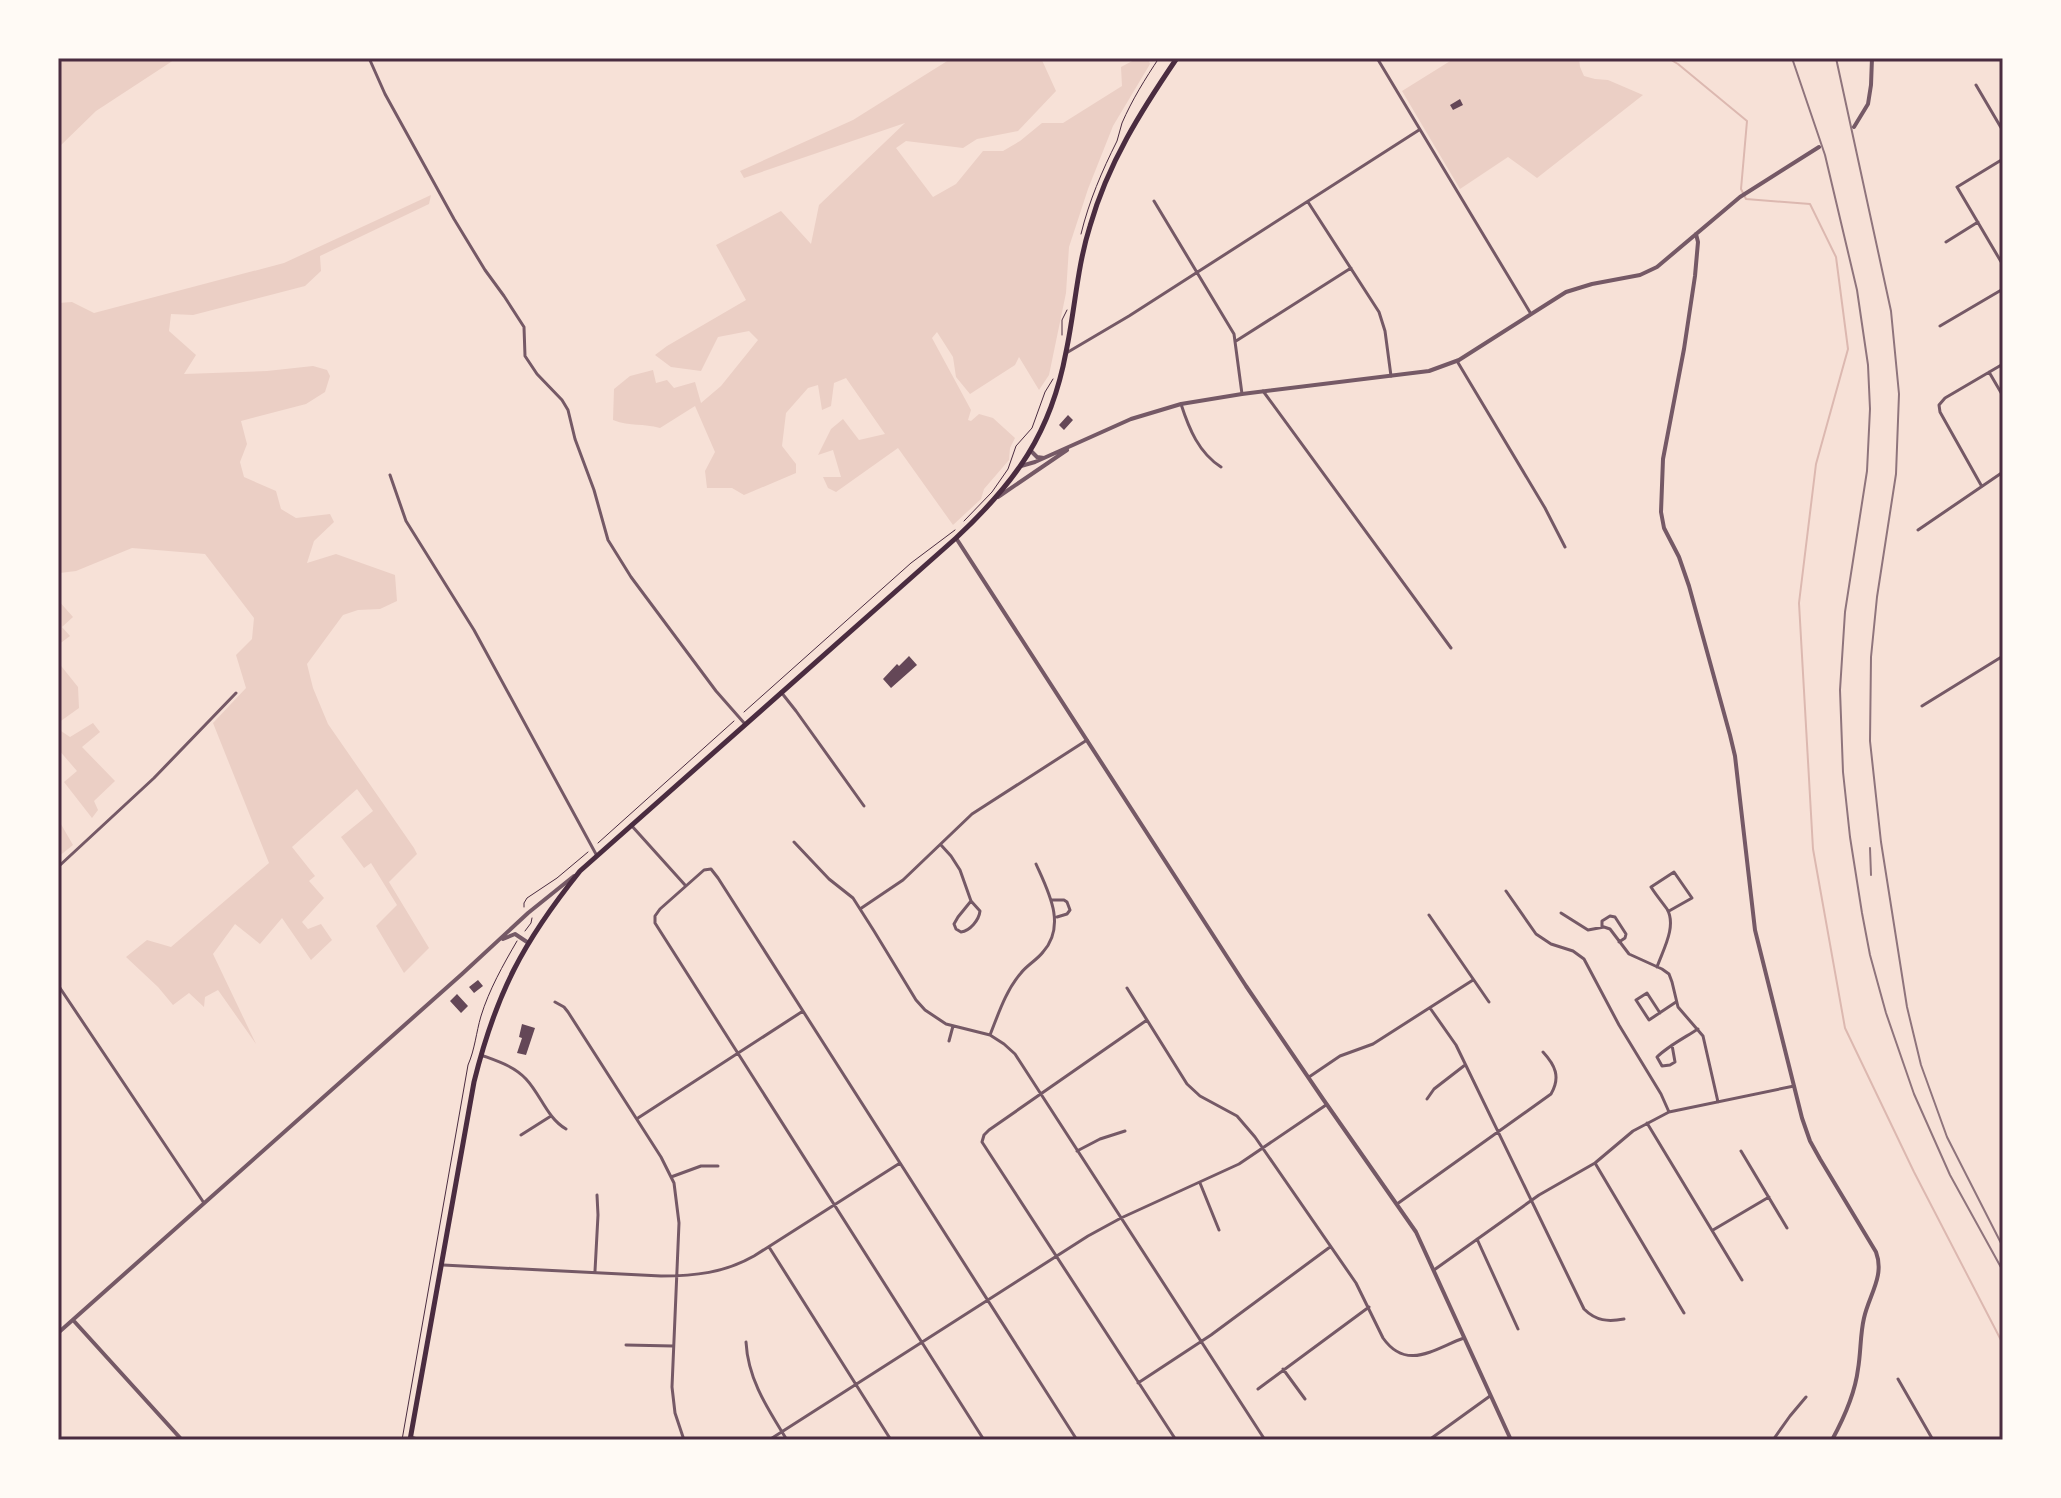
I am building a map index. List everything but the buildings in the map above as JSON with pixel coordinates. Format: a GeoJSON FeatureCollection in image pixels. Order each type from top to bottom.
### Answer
{"type":"FeatureCollection","features":[{"type":"Feature","properties":{"kind":"main road"},"geometry":{"type":"LineString","coordinates":[[410,1438],[481,1055],[500,997],[527,942],[580,871],[956,538],[996,499],[1021,466],[1052,405],[1066,353],[1084,247],[1097,201],[1129,132],[1177,58]]}},
{"type":"Feature","properties":{"kind":"street"},"geometry":{"type":"LineString","coordinates":[[369,58],[426,171],[481,265],[524,327],[525,356],[568,410],[608,540],[631,577],[716,691],[745,724]]}},
{"type":"Feature","properties":{"kind":"street"},"geometry":{"type":"LineString","coordinates":[[1377,58],[1531,314]]}},
{"type":"Feature","properties":{"kind":"street"},"geometry":{"type":"LineString","coordinates":[[1855,124],[1868,104],[1872,58]]}},
{"type":"Feature","properties":{"kind":"street"},"geometry":{"type":"LineString","coordinates":[[1976,85],[2003,131]]}},
{"type":"Feature","properties":{"kind":"street"},"geometry":{"type":"LineString","coordinates":[[1066,353],[1419,130]]}},
{"type":"Feature","properties":{"kind":"street"},"geometry":{"type":"LineString","coordinates":[[1021,466],[1131,419],[1181,404],[1437,369],[1457,361],[1576,288],[1647,273],[1747,191],[1818,146]]}},
{"type":"Feature","properties":{"kind":"street"},"geometry":{"type":"LineString","coordinates":[[2003,159],[1957,187],[2003,265]]}},
{"type":"Feature","properties":{"kind":"street"},"geometry":{"type":"LineString","coordinates":[[1154,201],[1229,324],[1236,341],[1242,394]]}},
{"type":"Feature","properties":{"kind":"street"},"geometry":{"type":"LineString","coordinates":[[1308,202],[1382,319],[1391,376]]}},
{"type":"Feature","properties":{"kind":"street"},"geometry":{"type":"LineString","coordinates":[[1946,242],[1978,222]]}},
{"type":"Feature","properties":{"kind":"street"},"geometry":{"type":"LineString","coordinates":[[1696,234],[1695,276],[1663,459],[1662,519],[1689,586],[1735,756],[1755,930],[1802,1118],[1810,1141],[1876,1252],[1880,1264],[1878,1281],[1863,1322],[1855,1385],[1832,1440]]}},
{"type":"Feature","properties":{"kind":"street"},"geometry":{"type":"LineString","coordinates":[[1236,341],[1351,268]]}},
{"type":"Feature","properties":{"kind":"street"},"geometry":{"type":"LineString","coordinates":[[1940,326],[2003,289]]}},
{"type":"Feature","properties":{"kind":"street"},"geometry":{"type":"LineString","coordinates":[[1457,361],[1565,547]]}},
{"type":"Feature","properties":{"kind":"street"},"geometry":{"type":"LineString","coordinates":[[1981,485],[1939,405],[1945,398],[2003,364]]}},
{"type":"Feature","properties":{"kind":"street"},"geometry":{"type":"LineString","coordinates":[[1989,372],[2003,396]]}},
{"type":"Feature","properties":{"kind":"street"},"geometry":{"type":"LineString","coordinates":[[1263,391],[1451,648]]}},
{"type":"Feature","properties":{"kind":"street"},"geometry":{"type":"LineString","coordinates":[[1181,404],[1195,438],[1207,455],[1221,467]]}},
{"type":"Feature","properties":{"kind":"street"},"geometry":{"type":"LineString","coordinates":[[996,499],[1073,446]]}},
{"type":"Feature","properties":{"kind":"street"},"geometry":{"type":"LineString","coordinates":[[1031,451],[1039,458],[1047,457]]}},
{"type":"Feature","properties":{"kind":"street"},"geometry":{"type":"LineString","coordinates":[[1918,530],[2003,472]]}},
{"type":"Feature","properties":{"kind":"street"},"geometry":{"type":"LineString","coordinates":[[390,475],[406,521],[474,630],[597,856]]}},
{"type":"Feature","properties":{"kind":"street"},"geometry":{"type":"LineString","coordinates":[[956,538],[1234,968],[1421,1239],[1511,1440]]}},
{"type":"Feature","properties":{"kind":"street"},"geometry":{"type":"LineString","coordinates":[[1922,706],[2003,656]]}},
{"type":"Feature","properties":{"kind":"street"},"geometry":{"type":"LineString","coordinates":[[781,692],[864,806]]}},
{"type":"Feature","properties":{"kind":"street"},"geometry":{"type":"LineString","coordinates":[[58,867],[154,778],[236,693]]}},
{"type":"Feature","properties":{"kind":"street"},"geometry":{"type":"LineString","coordinates":[[860,909],[903,880],[984,805],[1087,740]]}},
{"type":"Feature","properties":{"kind":"street"},"geometry":{"type":"LineString","coordinates":[[631,825],[686,886]]}},
{"type":"Feature","properties":{"kind":"street"},"geometry":{"type":"LineString","coordinates":[[794,842],[829,879],[853,898],[916,1000],[936,1019],[990,1035],[1015,1054],[1265,1440]]}},
{"type":"Feature","properties":{"kind":"street"},"geometry":{"type":"LineString","coordinates":[[941,845],[960,870],[971,901],[981,913],[969,930],[961,932],[955,921],[971,901]]}},
{"type":"Feature","properties":{"kind":"street"},"geometry":{"type":"LineString","coordinates":[[990,1035],[1011,987],[1046,949],[1052,935],[1055,917],[1052,900],[1036,864]]}},
{"type":"Feature","properties":{"kind":"street"},"geometry":{"type":"LineString","coordinates":[[984,1440],[658,930],[654,919],[660,909],[704,870],[711,869],[1077,1440]]}},
{"type":"Feature","properties":{"kind":"street"},"geometry":{"type":"LineString","coordinates":[[58,1333],[538,904],[580,871]]}},
{"type":"Feature","properties":{"kind":"street"},"geometry":{"type":"LineString","coordinates":[[1657,967],[1670,922],[1669,911],[1651,887],[1674,872],[1692,898],[1669,911]]}},
{"type":"Feature","properties":{"kind":"street"},"geometry":{"type":"LineString","coordinates":[[1506,891],[1536,934],[1584,959],[1669,1112]]}},
{"type":"Feature","properties":{"kind":"street"},"geometry":{"type":"LineString","coordinates":[[1052,900],[1064,900],[1070,910],[1055,917]]}},
{"type":"Feature","properties":{"kind":"street"},"geometry":{"type":"LineString","coordinates":[[538,904],[547,912]]}},
{"type":"Feature","properties":{"kind":"street"},"geometry":{"type":"LineString","coordinates":[[1561,913],[1588,930],[1610,929],[1633,957],[1667,972],[1681,1012],[1698,1029],[1704,1041],[1718,1102]]}},
{"type":"Feature","properties":{"kind":"street"},"geometry":{"type":"LineString","coordinates":[[1429,915],[1489,1002]]}},
{"type":"Feature","properties":{"kind":"street"},"geometry":{"type":"LineString","coordinates":[[1602,928],[1602,921],[1610,916],[1615,917],[1626,934],[1619,942]]}},
{"type":"Feature","properties":{"kind":"street"},"geometry":{"type":"LineString","coordinates":[[497,942],[515,934],[527,942]]}},
{"type":"Feature","properties":{"kind":"street"},"geometry":{"type":"LineString","coordinates":[[1309,1077],[1340,1056],[1373,1044],[1473,980]]}},
{"type":"Feature","properties":{"kind":"street"},"geometry":{"type":"LineString","coordinates":[[58,985],[204,1203]]}},
{"type":"Feature","properties":{"kind":"street"},"geometry":{"type":"LineString","coordinates":[[1127,988],[1191,1089],[1237,1116],[1263,1149],[1356,1283],[1386,1342],[1401,1354],[1412,1356],[1464,1338]]}},
{"type":"Feature","properties":{"kind":"street"},"geometry":{"type":"LineString","coordinates":[[1660,1013],[1647,993],[1636,1000],[1649,1020],[1660,1013],[1676,1002]]}},
{"type":"Feature","properties":{"kind":"street"},"geometry":{"type":"LineString","coordinates":[[555,1002],[568,1012],[671,1177],[679,1215],[673,1400],[684,1440]]}},
{"type":"Feature","properties":{"kind":"street"},"geometry":{"type":"LineString","coordinates":[[1430,1008],[1456,1045],[1584,1309],[1600,1319],[1624,1319]]}},
{"type":"Feature","properties":{"kind":"street"},"geometry":{"type":"LineString","coordinates":[[637,1119],[803,1011]]}},
{"type":"Feature","properties":{"kind":"street"},"geometry":{"type":"LineString","coordinates":[[1147,1020],[989,1130],[982,1139],[987,1152],[1176,1440]]}},
{"type":"Feature","properties":{"kind":"street"},"geometry":{"type":"LineString","coordinates":[[949,1041],[953,1026]]}},
{"type":"Feature","properties":{"kind":"street"},"geometry":{"type":"LineString","coordinates":[[1672,1045],[1675,1062],[1662,1066],[1657,1057],[1672,1045],[1698,1029]]}},
{"type":"Feature","properties":{"kind":"street"},"geometry":{"type":"LineString","coordinates":[[1397,1204],[1545,1100],[1552,1092],[1556,1071],[1543,1052]]}},
{"type":"Feature","properties":{"kind":"street"},"geometry":{"type":"LineString","coordinates":[[481,1055],[518,1071],[557,1124],[566,1129]]}},
{"type":"Feature","properties":{"kind":"street"},"geometry":{"type":"LineString","coordinates":[[1427,1099],[1434,1089],[1465,1065]]}},
{"type":"Feature","properties":{"kind":"street"},"geometry":{"type":"LineString","coordinates":[[1434,1270],[1551,1187],[1595,1163],[1623,1138],[1647,1123],[1669,1112],[1794,1086]]}},
{"type":"Feature","properties":{"kind":"street"},"geometry":{"type":"LineString","coordinates":[[769,1440],[1056,1257],[1121,1218],[1239,1164],[1326,1105]]}},
{"type":"Feature","properties":{"kind":"street"},"geometry":{"type":"LineString","coordinates":[[521,1135],[551,1116]]}},
{"type":"Feature","properties":{"kind":"street"},"geometry":{"type":"LineString","coordinates":[[1647,1123],[1742,1280]]}},
{"type":"Feature","properties":{"kind":"street"},"geometry":{"type":"LineString","coordinates":[[1077,1151],[1125,1131]]}},
{"type":"Feature","properties":{"kind":"street"},"geometry":{"type":"LineString","coordinates":[[1741,1151],[1787,1228]]}},
{"type":"Feature","properties":{"kind":"street"},"geometry":{"type":"LineString","coordinates":[[441,1265],[677,1276],[723,1270],[769,1247],[900,1163]]}},
{"type":"Feature","properties":{"kind":"street"},"geometry":{"type":"LineString","coordinates":[[1595,1163],[1684,1313]]}},
{"type":"Feature","properties":{"kind":"street"},"geometry":{"type":"LineString","coordinates":[[671,1177],[701,1166],[718,1166]]}},
{"type":"Feature","properties":{"kind":"street"},"geometry":{"type":"LineString","coordinates":[[1200,1183],[1219,1230]]}},
{"type":"Feature","properties":{"kind":"street"},"geometry":{"type":"LineString","coordinates":[[595,1272],[597,1195]]}},
{"type":"Feature","properties":{"kind":"street"},"geometry":{"type":"LineString","coordinates":[[1712,1231],[1769,1197]]}},
{"type":"Feature","properties":{"kind":"street"},"geometry":{"type":"LineString","coordinates":[[1477,1239],[1518,1329]]}},
{"type":"Feature","properties":{"kind":"street"},"geometry":{"type":"LineString","coordinates":[[769,1247],[891,1440]]}},
{"type":"Feature","properties":{"kind":"street"},"geometry":{"type":"LineString","coordinates":[[1138,1383],[1330,1247]]}},
{"type":"Feature","properties":{"kind":"street"},"geometry":{"type":"LineString","coordinates":[[1258,1389],[1369,1307]]}},
{"type":"Feature","properties":{"kind":"street"},"geometry":{"type":"LineString","coordinates":[[73,1320],[182,1440]]}},
{"type":"Feature","properties":{"kind":"street"},"geometry":{"type":"LineString","coordinates":[[746,1342],[752,1377],[787,1440]]}},
{"type":"Feature","properties":{"kind":"street"},"geometry":{"type":"LineString","coordinates":[[626,1345],[673,1346]]}},
{"type":"Feature","properties":{"kind":"street"},"geometry":{"type":"LineString","coordinates":[[1283,1369],[1305,1399]]}},
{"type":"Feature","properties":{"kind":"street"},"geometry":{"type":"LineString","coordinates":[[1898,1379],[1933,1440]]}},
{"type":"Feature","properties":{"kind":"street"},"geometry":{"type":"LineString","coordinates":[[1429,1440],[1490,1396]]}},
{"type":"Feature","properties":{"kind":"street"},"geometry":{"type":"LineString","coordinates":[[1773,1440],[1806,1397]]}},
{"type":"Feature","properties":{"kind":"street"},"geometry":{"type":"LineString","coordinates":[[410,1438],[420,1440]]}},
{"type":"Feature","properties":{"kind":"path"},"geometry":{"type":"LineString","coordinates":[[1081,235],[1092,196],[1118,139],[1121,125],[1159,58]]}},
{"type":"Feature","properties":{"kind":"path"},"geometry":{"type":"LineString","coordinates":[[1062,339],[1062,320],[1067,309]]}},
{"type":"Feature","properties":{"kind":"path"},"geometry":{"type":"LineString","coordinates":[[526,910],[524,903],[527,898],[557,878],[592,848],[911,563],[960,526],[1008,469],[1016,446],[1032,428],[1045,392],[1056,374]]}},
{"type":"Feature","properties":{"kind":"path"},"geometry":{"type":"LineString","coordinates":[[522,934],[531,923],[530,915]]}},
{"type":"Feature","properties":{"kind":"path"},"geometry":{"type":"LineString","coordinates":[[402,1440],[468,1065],[482,1015],[518,939]]}},
{"type":"Feature","properties":{"kind":"shaded area"},"geometry":{"type":"Polygon","coordinates":[[[58,58],[177,58],[96,111],[58,148],[58,58]]]}},
{"type":"Feature","properties":{"kind":"shaded area"},"geometry":{"type":"Polygon","coordinates":[[[952,58],[1041,58],[1056,91],[1018,131],[977,139],[963,148],[906,141],[896,148],[933,197],[956,184],[983,151],[1003,151],[1042,123],[1063,123],[1122,86],[1121,67],[1138,58],[1148,58],[1150,64],[1113,126],[1088,189],[1069,247],[1066,293],[1049,375],[1039,390],[1019,357],[1015,365],[970,394],[956,377],[953,357],[937,332],[932,338],[971,410],[968,420],[979,414],[993,418],[1015,438],[1009,460],[984,489],[981,499],[953,525],[898,448],[836,492],[828,488],[823,477],[841,477],[833,450],[818,455],[831,429],[843,419],[859,440],[885,434],[846,378],[834,383],[831,406],[822,410],[818,385],[808,388],[786,413],[782,446],[796,464],[796,473],[744,495],[732,488],[707,488],[705,471],[715,452],[695,406],[660,428],[613,420],[614,389],[630,376],[653,370],[656,383],[667,380],[674,388],[695,382],[701,403],[721,386],[758,340],[749,331],[718,337],[701,371],[671,367],[655,355],[746,300],[716,245],[781,211],[811,244],[819,205],[905,123],[744,178],[740,171],[853,120],[952,58]]]}},
{"type":"Feature","properties":{"kind":"shaded area"},"geometry":{"type":"Polygon","coordinates":[[[1455,58],[1579,58],[1584,76],[1608,80],[1643,95],[1537,178],[1508,157],[1460,189],[1402,91],[1455,58]]]}},
{"type":"Feature","properties":{"kind":"shaded area"},"geometry":{"type":"Polygon","coordinates":[[[431,195],[429,204],[320,256],[321,271],[305,286],[193,315],[171,314],[169,331],[196,355],[184,374],[313,366],[327,370],[330,376],[325,392],[306,404],[241,421],[247,444],[240,462],[244,477],[276,491],[281,509],[296,518],[330,514],[334,522],[314,541],[307,563],[336,554],[395,575],[397,601],[380,609],[358,610],[343,615],[307,664],[328,724],[417,854],[389,882],[429,948],[404,973],[376,926],[397,905],[371,863],[364,868],[341,837],[373,811],[357,789],[292,847],[315,876],[309,881],[324,898],[302,922],[308,929],[321,924],[332,940],[311,960],[282,918],[260,944],[235,924],[213,954],[256,1044],[218,990],[205,997],[204,1007],[189,993],[173,1005],[126,957],[147,940],[171,947],[269,863],[213,723],[246,688],[236,655],[252,639],[254,618],[205,554],[132,548],[76,571],[60,573],[58,584],[58,303],[72,302],[94,313],[284,263],[431,195]]]}},
{"type":"Feature","properties":{"kind":"shaded area"},"geometry":{"type":"Polygon","coordinates":[[[58,600],[73,617],[62,627],[70,636],[58,645],[58,600]]]}},
{"type":"Feature","properties":{"kind":"shaded area"},"geometry":{"type":"Polygon","coordinates":[[[58,662],[78,687],[79,708],[58,723],[58,662]]]}},
{"type":"Feature","properties":{"kind":"shaded area"},"geometry":{"type":"Polygon","coordinates":[[[93,723],[100,732],[82,747],[115,781],[94,801],[98,810],[92,818],[64,782],[77,771],[58,749],[58,729],[70,737],[93,723]]]}},
{"type":"Feature","properties":{"kind":"shaded area"},"geometry":{"type":"Polygon","coordinates":[[[58,819],[73,845],[58,857],[58,819]]]}},
{"type":"Feature","properties":{"kind":"waterway"},"geometry":{"type":"LineString","coordinates":[[1668,58],[1747,121],[1741,189],[1746,199],[1810,204],[1836,257],[1848,349],[1816,464],[1799,603],[1813,849],[1845,1028],[1914,1172],[2003,1344]]}},
{"type":"Feature","properties":{"kind":"railway"},"geometry":{"type":"LineString","coordinates":[[1792,58],[1825,155],[1857,290],[1868,365],[1870,409],[1867,471],[1845,612],[1840,690],[1843,772],[1862,913],[1886,1013],[1914,1094],[1950,1175],[2003,1271]]}},
{"type":"Feature","properties":{"kind":"railway"},"geometry":{"type":"LineString","coordinates":[[1836,58],[1891,311],[1899,394],[1896,474],[1871,657],[1870,741],[1881,842],[1907,1007],[1921,1065],[1947,1137],[2003,1247]]}},
{"type":"Feature","properties":{"kind":"railway"},"geometry":{"type":"LineString","coordinates":[[1870,848],[1871,875]]}}]}
